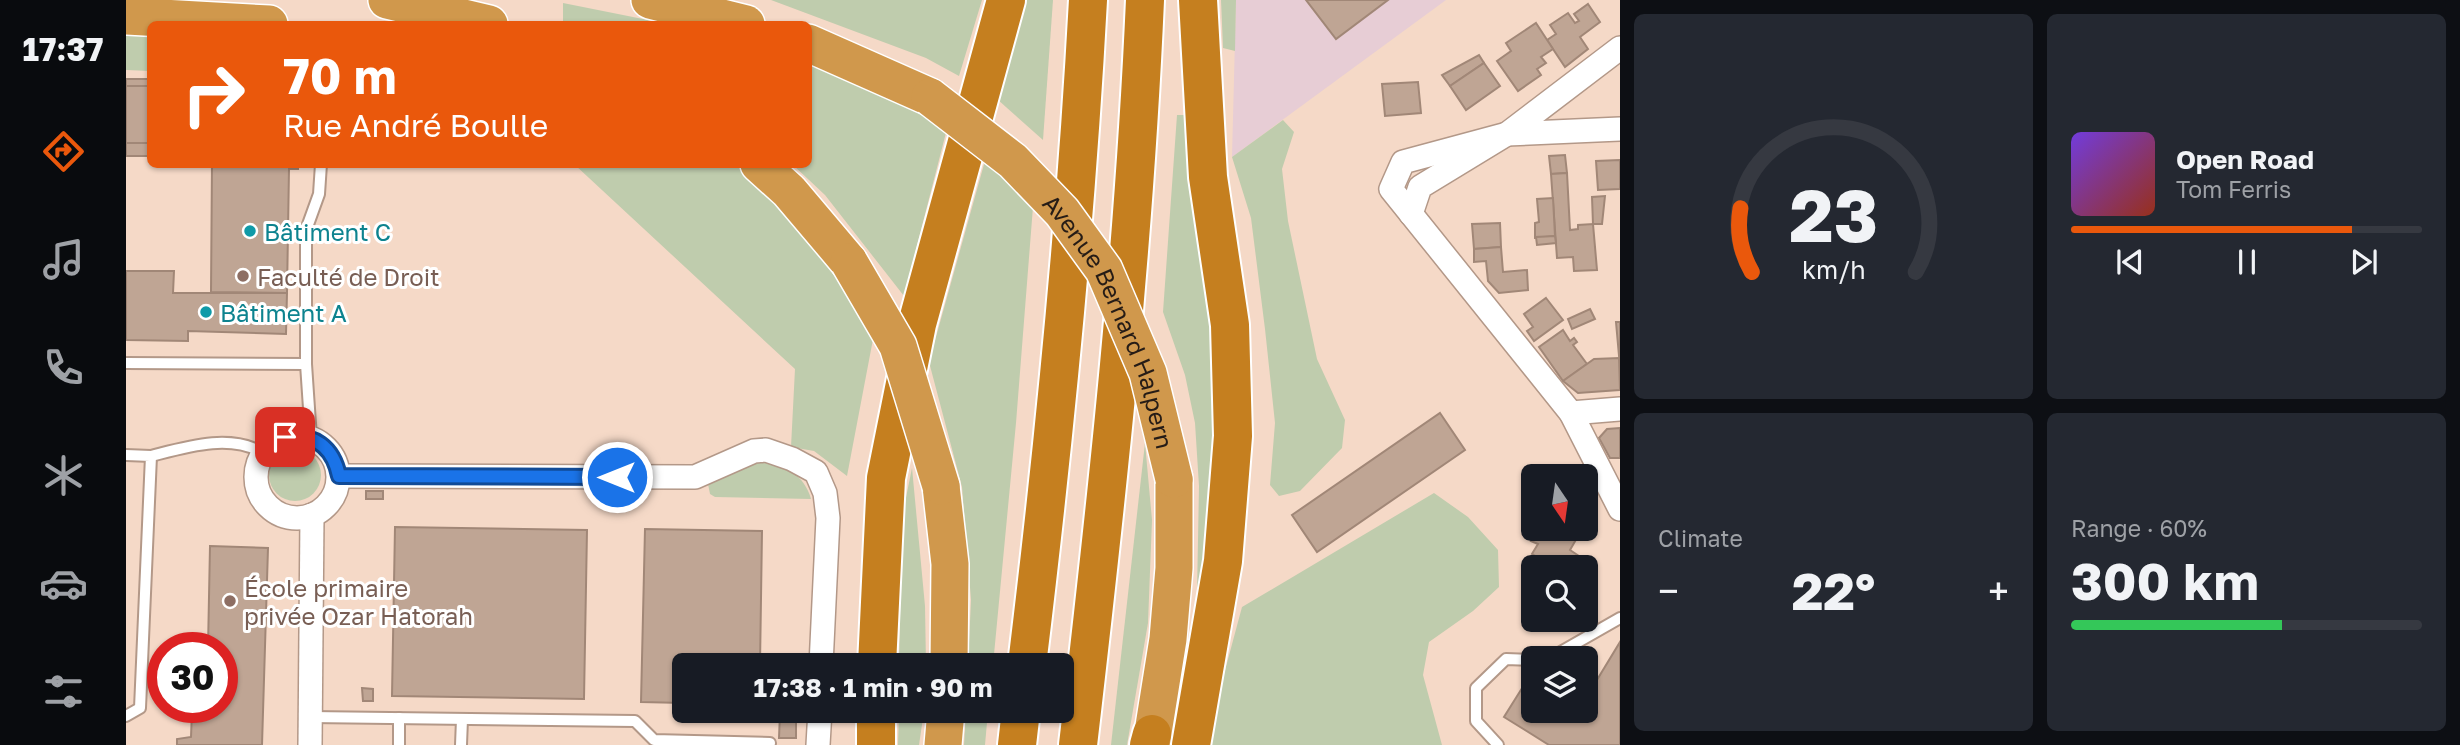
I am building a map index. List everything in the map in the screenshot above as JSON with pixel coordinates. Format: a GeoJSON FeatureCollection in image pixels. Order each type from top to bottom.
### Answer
{"type":"FeatureCollection","features":[{"type":"Feature","properties":{"kind":"highway"},"geometry":{"type":"LineString","coordinates":[[387,0],[476,21]]}},
{"type":"Feature","properties":{"kind":"highway"},"geometry":{"type":"LineString","coordinates":[[650,0],[734,21]]}},
{"type":"Feature","properties":{"kind":"highway"},"geometry":{"type":"LineString","coordinates":[[878,653],[886,478],[917,324],[1006,0]]}},
{"type":"Feature","properties":{"kind":"highway"},"geometry":{"type":"LineString","coordinates":[[1028,653],[1054,446],[1080,144],[1088,0]]}},
{"type":"Feature","properties":{"kind":"highway"},"geometry":{"type":"LineString","coordinates":[[1078,745],[1113,449],[1138,153],[1145,0]]}},
{"type":"Feature","properties":{"kind":"highway"},"geometry":{"type":"LineString","coordinates":[[1191,745],[1223,561],[1233,436],[1230,325],[1208,177],[1198,0]]}},
{"type":"Feature","properties":{"kind":"highway"},"geometry":{"type":"LineString","coordinates":[[126,16],[215,21]]}},
{"type":"Feature","properties":{"kind":"highway","name":"Avenue Bernard Halpern"},"geometry":{"type":"LineString","coordinates":[[812,45],[930,97],[1013,162],[1062,212],[1104,270],[1148,373],[1174,479],[1174,568],[1168,639],[1151,741]]}},
{"type":"Feature","properties":{"kind":"highway"},"geometry":{"type":"LineString","coordinates":[[763,168],[789,191],[849,262],[898,346],[941,486],[950,564],[949,653]]}},
{"type":"Feature","properties":{"kind":"highway"},"geometry":{"type":"LineString","coordinates":[[876,723],[876,745]]}},
{"type":"Feature","properties":{"kind":"highway"},"geometry":{"type":"LineString","coordinates":[[943,745],[945,723]]}},
{"type":"Feature","properties":{"kind":"highway"},"geometry":{"type":"LineString","coordinates":[[1017,745],[1020,723]]}},
{"type":"Feature","properties":{"kind":"street"},"geometry":{"type":"LineString","coordinates":[[1411,214],[1420,187],[1507,134],[1620,48]]}},
{"type":"Feature","properties":{"kind":"street"},"geometry":{"type":"LineString","coordinates":[[1563,90],[1572,120],[1585,131]]}},
{"type":"Feature","properties":{"kind":"street"},"geometry":{"type":"LineString","coordinates":[[1620,129],[1507,134],[1403,162],[1391,189],[1571,412],[1620,509]]}},
{"type":"Feature","properties":{"kind":"street"},"geometry":{"type":"LineString","coordinates":[[1571,412],[1620,409]]}},
{"type":"Feature","properties":{"kind":"street"},"geometry":{"type":"LineString","coordinates":[[285,437],[312,438],[331,453],[339,476],[332,500],[312,515],[286,517],[265,502],[256,478],[263,453],[285,437]]}},
{"type":"Feature","properties":{"kind":"street"},"geometry":{"type":"LineString","coordinates":[[339,476],[695,477],[754,451],[766,450],[792,459],[816,472],[825,493],[828,518],[822,653]]}},
{"type":"Feature","properties":{"kind":"street"},"geometry":{"type":"LineString","coordinates":[[310,745],[312,515]]}},
{"type":"Feature","properties":{"kind":"street"},"geometry":{"type":"LineString","coordinates":[[818,745],[819,723]]}},
{"type":"Feature","properties":{"kind":"lane"},"geometry":{"type":"LineString","coordinates":[[312,438],[306,364],[306,230],[319,194],[321,168]]}},
{"type":"Feature","properties":{"kind":"lane"},"geometry":{"type":"LineString","coordinates":[[126,363],[306,364]]}},
{"type":"Feature","properties":{"kind":"lane"},"geometry":{"type":"LineString","coordinates":[[126,455],[151,456],[206,443],[252,446],[263,453]]}},
{"type":"Feature","properties":{"kind":"lane"},"geometry":{"type":"LineString","coordinates":[[126,716],[140,708],[151,456]]}},
{"type":"Feature","properties":{"kind":"lane"},"geometry":{"type":"LineString","coordinates":[[1571,646],[1620,618]]}},
{"type":"Feature","properties":{"kind":"lane"},"geometry":{"type":"LineString","coordinates":[[1497,745],[1476,721],[1476,688],[1506,659],[1521,660]]}},
{"type":"Feature","properties":{"kind":"lane"},"geometry":{"type":"LineString","coordinates":[[310,717],[635,721],[654,743],[770,743]]}},
{"type":"Feature","properties":{"kind":"lane"},"geometry":{"type":"LineString","coordinates":[[399,719],[399,745]]}},
{"type":"Feature","properties":{"kind":"lane"},"geometry":{"type":"LineString","coordinates":[[461,745],[462,719]]}},
{"type":"Feature","properties":{"kind":"shaded area"},"geometry":{"type":"Polygon","coordinates":[[[1236,0],[1446,0],[1232,157],[1236,0]]]}},
{"type":"Feature","properties":{"kind":"green space"},"geometry":{"type":"Polygon","coordinates":[[[771,0],[982,0],[959,76],[926,58],[771,0]]]}},
{"type":"Feature","properties":{"kind":"green space"},"geometry":{"type":"Polygon","coordinates":[[[1022,0],[1053,0],[1043,140],[997,99],[1022,0]]]}},
{"type":"Feature","properties":{"kind":"green space"},"geometry":{"type":"Polygon","coordinates":[[[1221,0],[1236,0],[1235,51],[1223,48],[1221,0]]]}},
{"type":"Feature","properties":{"kind":"green space"},"geometry":{"type":"Polygon","coordinates":[[[563,3],[653,21],[563,21],[563,3]]]}},
{"type":"Feature","properties":{"kind":"green space"},"geometry":{"type":"Polygon","coordinates":[[[126,29],[147,30],[147,71],[126,70],[126,29]]]}},
{"type":"Feature","properties":{"kind":"green space"},"geometry":{"type":"Polygon","coordinates":[[[812,64],[949,121],[904,296],[825,195],[796,168],[812,168],[812,64]]]}},
{"type":"Feature","properties":{"kind":"green space"},"geometry":{"type":"Polygon","coordinates":[[[1177,115],[1190,115],[1212,326],[1214,486],[1204,595],[1197,594],[1199,486],[1195,423],[1185,375],[1163,312],[1177,115]]]}},
{"type":"Feature","properties":{"kind":"green space"},"geometry":{"type":"Polygon","coordinates":[[[1283,120],[1294,132],[1282,169],[1288,221],[1317,359],[1345,420],[1342,448],[1300,491],[1279,496],[1270,485],[1275,423],[1251,218],[1232,157],[1283,120]]]}},
{"type":"Feature","properties":{"kind":"green space"},"geometry":{"type":"Polygon","coordinates":[[[986,157],[1034,194],[994,653],[969,653],[971,600],[962,487],[929,362],[986,157]]]}},
{"type":"Feature","properties":{"kind":"green space"},"geometry":{"type":"Polygon","coordinates":[[[578,168],[741,168],[763,184],[825,253],[874,334],[847,476],[814,451],[791,447],[795,369],[578,168]]]}},
{"type":"Feature","properties":{"kind":"green space"},"geometry":{"type":"Polygon","coordinates":[[[1145,443],[1152,520],[1148,623],[1127,745],[1111,745],[1145,443]]]}},
{"type":"Feature","properties":{"kind":"green space"},"geometry":{"type":"Polygon","coordinates":[[[295,449],[305,451],[313,457],[319,465],[319,485],[313,493],[305,499],[295,501],[285,499],[277,493],[271,485],[269,475],[271,465],[277,457],[285,451],[295,449]]]}},
{"type":"Feature","properties":{"kind":"green space"},"geometry":{"type":"Polygon","coordinates":[[[761,462],[778,465],[792,472],[804,483],[811,499],[715,497],[710,494],[708,484],[746,465],[761,462]]]}},
{"type":"Feature","properties":{"kind":"green space"},"geometry":{"type":"Polygon","coordinates":[[[912,468],[925,606],[926,653],[899,653],[902,517],[912,468]]]}},
{"type":"Feature","properties":{"kind":"green space"},"geometry":{"type":"Polygon","coordinates":[[[1434,493],[1468,517],[1498,550],[1499,587],[1473,611],[1429,642],[1423,675],[1442,745],[1205,745],[1242,607],[1434,493]]]}},
{"type":"Feature","properties":{"kind":"green space"},"geometry":{"type":"Polygon","coordinates":[[[899,723],[922,723],[919,745],[898,745],[899,723]]]}},
{"type":"Feature","properties":{"kind":"green space"},"geometry":{"type":"Polygon","coordinates":[[[965,723],[987,723],[985,745],[964,745],[965,723]]]}},
{"type":"Feature","properties":{"kind":"building"},"geometry":{"type":"Polygon","coordinates":[[[1306,0],[1388,0],[1336,39],[1306,0]]]}},
{"type":"Feature","properties":{"kind":"building"},"geometry":{"type":"Polygon","coordinates":[[[1588,4],[1600,22],[1580,37],[1588,49],[1565,67],[1547,40],[1556,34],[1550,25],[1568,13],[1575,23],[1579,21],[1574,14],[1588,4]]]}},
{"type":"Feature","properties":{"kind":"building"},"geometry":{"type":"Polygon","coordinates":[[[1536,23],[1553,49],[1541,57],[1546,63],[1537,69],[1541,75],[1518,91],[1497,61],[1511,51],[1506,43],[1536,23]]]}},
{"type":"Feature","properties":{"kind":"building"},"geometry":{"type":"Polygon","coordinates":[[[1479,55],[1484,63],[1450,86],[1442,75],[1479,55]]]}},
{"type":"Feature","properties":{"kind":"building"},"geometry":{"type":"Polygon","coordinates":[[[1484,63],[1500,86],[1466,110],[1450,86],[1484,63]]]}},
{"type":"Feature","properties":{"kind":"building"},"geometry":{"type":"Polygon","coordinates":[[[126,79],[147,79],[147,86],[126,86],[126,79]]]}},
{"type":"Feature","properties":{"kind":"building"},"geometry":{"type":"Polygon","coordinates":[[[1418,82],[1421,113],[1385,116],[1382,84],[1418,82]]]}},
{"type":"Feature","properties":{"kind":"building"},"geometry":{"type":"Polygon","coordinates":[[[126,86],[147,86],[147,143],[126,143],[126,86]]]}},
{"type":"Feature","properties":{"kind":"building"},"geometry":{"type":"Polygon","coordinates":[[[126,143],[147,143],[147,156],[126,156],[126,143]]]}},
{"type":"Feature","properties":{"kind":"building"},"geometry":{"type":"Polygon","coordinates":[[[1565,155],[1567,173],[1551,174],[1549,156],[1565,155]]]}},
{"type":"Feature","properties":{"kind":"building"},"geometry":{"type":"Polygon","coordinates":[[[1620,160],[1620,189],[1598,190],[1596,161],[1620,160]]]}},
{"type":"Feature","properties":{"kind":"building","name":"Bâtiment C"},"geometry":{"type":"Polygon","coordinates":[[[212,168],[298,168],[289,169],[287,293],[211,292],[212,168]]]}},
{"type":"Feature","properties":{"kind":"building"},"geometry":{"type":"Polygon","coordinates":[[[1567,173],[1570,230],[1578,229],[1578,225],[1593,224],[1597,270],[1574,271],[1573,257],[1557,258],[1551,174],[1567,173]]]}},
{"type":"Feature","properties":{"kind":"building"},"geometry":{"type":"Polygon","coordinates":[[[1605,196],[1602,224],[1593,224],[1592,197],[1605,196]]]}},
{"type":"Feature","properties":{"kind":"building"},"geometry":{"type":"Polygon","coordinates":[[[1553,198],[1555,236],[1535,238],[1535,223],[1539,222],[1537,199],[1553,198]]]}},
{"type":"Feature","properties":{"kind":"building"},"geometry":{"type":"Polygon","coordinates":[[[1500,223],[1501,247],[1474,249],[1472,224],[1500,223]]]}},
{"type":"Feature","properties":{"kind":"building"},"geometry":{"type":"Polygon","coordinates":[[[1555,236],[1556,243],[1537,245],[1536,237],[1555,236]]]}},
{"type":"Feature","properties":{"kind":"building"},"geometry":{"type":"Polygon","coordinates":[[[1501,247],[1503,272],[1527,270],[1528,290],[1499,293],[1488,281],[1486,261],[1474,262],[1474,249],[1501,247]]]}},
{"type":"Feature","properties":{"kind":"building","name":"Bâtiment A"},"geometry":{"type":"Polygon","coordinates":[[[126,271],[174,271],[173,293],[287,293],[286,334],[188,331],[188,341],[126,340],[126,271]]]}},
{"type":"Feature","properties":{"kind":"building"},"geometry":{"type":"Polygon","coordinates":[[[1546,298],[1563,320],[1534,341],[1527,331],[1533,327],[1524,314],[1546,298]]]}},
{"type":"Feature","properties":{"kind":"building"},"geometry":{"type":"Polygon","coordinates":[[[1590,309],[1595,319],[1572,329],[1568,319],[1590,309]]]}},
{"type":"Feature","properties":{"kind":"building"},"geometry":{"type":"Polygon","coordinates":[[[1616,322],[1620,322],[1620,367],[1616,322]]]}},
{"type":"Feature","properties":{"kind":"building"},"geometry":{"type":"Polygon","coordinates":[[[1563,330],[1570,341],[1574,338],[1577,342],[1573,345],[1587,364],[1563,381],[1539,347],[1563,330]]]}},
{"type":"Feature","properties":{"kind":"building"},"geometry":{"type":"Polygon","coordinates":[[[1619,358],[1620,390],[1578,393],[1563,381],[1594,359],[1619,358]]]}},
{"type":"Feature","properties":{"kind":"building"},"geometry":{"type":"Polygon","coordinates":[[[1440,413],[1465,450],[1317,552],[1292,515],[1440,413]]]}},
{"type":"Feature","properties":{"kind":"building"},"geometry":{"type":"Polygon","coordinates":[[[1620,428],[1620,458],[1610,458],[1599,438],[1607,429],[1620,428]]]}},
{"type":"Feature","properties":{"kind":"building"},"geometry":{"type":"Polygon","coordinates":[[[366,491],[383,491],[383,499],[366,499],[366,491]]]}},
{"type":"Feature","properties":{"kind":"building"},"geometry":{"type":"Polygon","coordinates":[[[395,527],[587,530],[584,699],[392,696],[395,527]]]}},
{"type":"Feature","properties":{"kind":"building"},"geometry":{"type":"Polygon","coordinates":[[[645,529],[762,531],[760,653],[672,653],[672,703],[641,702],[645,529]]]}},
{"type":"Feature","properties":{"kind":"building"},"geometry":{"type":"Polygon","coordinates":[[[1531,541],[1575,541],[1570,550],[1578,555],[1534,555],[1538,544],[1531,541]]]}},
{"type":"Feature","properties":{"kind":"building"},"geometry":{"type":"Polygon","coordinates":[[[210,546],[268,548],[262,745],[177,745],[177,739],[191,737],[192,723],[238,723],[238,632],[208,632],[210,546]]]}},
{"type":"Feature","properties":{"kind":"building"},"geometry":{"type":"Polygon","coordinates":[[[1620,642],[1620,745],[1549,745],[1504,717],[1521,690],[1521,723],[1598,723],[1598,678],[1620,642]]]}},
{"type":"Feature","properties":{"kind":"building"},"geometry":{"type":"Polygon","coordinates":[[[362,688],[373,689],[373,701],[363,701],[362,688]]]}},
{"type":"Feature","properties":{"kind":"building"},"geometry":{"type":"Polygon","coordinates":[[[780,723],[796,723],[796,738],[779,738],[780,723]]]}},
{"type":"Feature","properties":{"kind":"place","name":"Bâtiment C"},"geometry":{"type":"Point","coordinates":[250,231]}},
{"type":"Feature","properties":{"kind":"place","name":"Faculté de Droit"},"geometry":{"type":"Point","coordinates":[243,276]}},
{"type":"Feature","properties":{"kind":"place","name":"Bâtiment A"},"geometry":{"type":"Point","coordinates":[206,312]}},
{"type":"Feature","properties":{"kind":"place","name":"École primaire privée Ozar Hatorah"},"geometry":{"type":"Point","coordinates":[230,601]}},
{"type":"Feature","properties":{"kind":"route"},"geometry":{"type":"LineString","coordinates":[[285,437],[312,438],[322,444],[337,464],[339,476],[617,477]]}}]}
